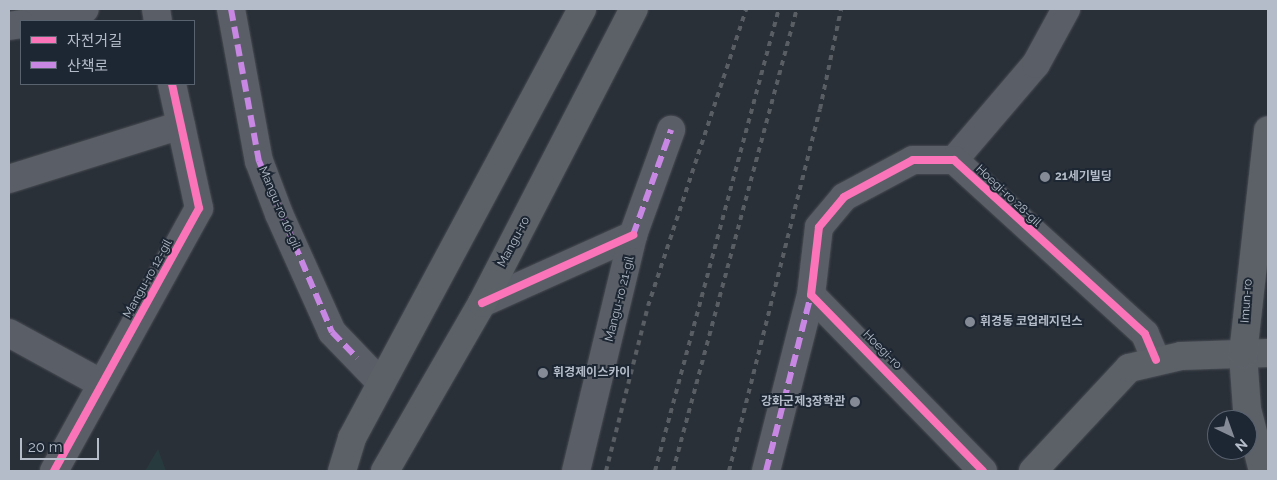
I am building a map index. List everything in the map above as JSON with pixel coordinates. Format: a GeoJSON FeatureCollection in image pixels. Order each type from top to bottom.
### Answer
{"type":"FeatureCollection","features":[{"type":"Feature","properties":{"kind":"main road"},"geometry":{"type":"LineString","coordinates":[[342,471],[352,438],[582,9]]}},
{"type":"Feature","properties":{"kind":"main road","name":"Mangu-ro"},"geometry":{"type":"LineString","coordinates":[[385,471],[482,302],[634,9]]}},
{"type":"Feature","properties":{"kind":"main road","name":"Imun-ro"},"geometry":{"type":"LineString","coordinates":[[1263,471],[1247,410],[1256,354],[1251,254],[1266,186],[1268,130]]}},
{"type":"Feature","properties":{"kind":"main road"},"geometry":{"type":"LineString","coordinates":[[1033,471],[1108,386],[1129,368],[1156,360],[1256,354]]}},
{"type":"Feature","properties":{"kind":"street"},"geometry":{"type":"LineString","coordinates":[[36,20],[85,9]]}},
{"type":"Feature","properties":{"kind":"street","name":"Mangu-ro 10-gil"},"geometry":{"type":"LineString","coordinates":[[231,9],[259,161],[279,214],[332,332],[381,383]]}},
{"type":"Feature","properties":{"kind":"street"},"geometry":{"type":"LineString","coordinates":[[766,471],[811,295],[819,227],[844,197],[913,160],[954,160],[1036,64],[1066,9]]}},
{"type":"Feature","properties":{"kind":"street","name":"Mangu-ro 12-gil"},"geometry":{"type":"LineString","coordinates":[[54,471],[199,208],[172,85]]}},
{"type":"Feature","properties":{"kind":"street"},"geometry":{"type":"LineString","coordinates":[[9,179],[181,125]]}},
{"type":"Feature","properties":{"kind":"street","name":"Mangu-ro 21-gil"},"geometry":{"type":"LineString","coordinates":[[576,471],[634,235],[671,130]]}},
{"type":"Feature","properties":{"kind":"street","name":"Hoegi-ro 28-gil"},"geometry":{"type":"LineString","coordinates":[[954,160],[1145,334],[1156,360]]}},
{"type":"Feature","properties":{"kind":"street"},"geometry":{"type":"LineString","coordinates":[[482,302],[634,235]]}},
{"type":"Feature","properties":{"kind":"street","name":"Hoegi-ro"},"geometry":{"type":"LineString","coordinates":[[811,295],[983,471]]}},
{"type":"Feature","properties":{"kind":"street"},"geometry":{"type":"LineString","coordinates":[[9,333],[102,384]]}},
{"type":"Feature","properties":{"kind":"green space"},"geometry":{"type":"Polygon","coordinates":[[[158,449],[166,471],[145,471],[158,449]]]}},
{"type":"Feature","properties":{"kind":"railway"},"geometry":{"type":"LineString","coordinates":[[606,471],[648,306],[746,9]]}},
{"type":"Feature","properties":{"kind":"railway"},"geometry":{"type":"LineString","coordinates":[[655,471],[779,9]]}},
{"type":"Feature","properties":{"kind":"railway"},"geometry":{"type":"LineString","coordinates":[[673,471],[797,9]]}},
{"type":"Feature","properties":{"kind":"railway"},"geometry":{"type":"LineString","coordinates":[[729,471],[820,109],[841,9]]}},
{"type":"Feature","properties":{"kind":"marked path"},"geometry":{"type":"LineString","coordinates":[[231,9],[259,161],[332,332],[357,358]]}},
{"type":"Feature","properties":{"kind":"marked path"},"geometry":{"type":"LineString","coordinates":[[633,235],[671,130]]}},
{"type":"Feature","properties":{"kind":"marked path"},"geometry":{"type":"LineString","coordinates":[[766,471],[811,295]]}},
{"type":"Feature","properties":{"kind":"cycle path"},"geometry":{"type":"LineString","coordinates":[[54,471],[199,208],[172,85]]}},
{"type":"Feature","properties":{"kind":"cycle path"},"geometry":{"type":"LineString","coordinates":[[983,471],[811,295],[819,227],[844,197],[913,160],[954,160],[1145,334],[1156,360]]}},
{"type":"Feature","properties":{"kind":"cycle path"},"geometry":{"type":"LineString","coordinates":[[482,303],[633,235]]}},
{"type":"Feature","properties":{"kind":"place","name":"21세기빌딩"},"geometry":{"type":"Point","coordinates":[1045,177]}},
{"type":"Feature","properties":{"kind":"place","name":"휘경동 코업레지던스"},"geometry":{"type":"Point","coordinates":[970,322]}},
{"type":"Feature","properties":{"kind":"place","name":"휘경제이스카이"},"geometry":{"type":"Point","coordinates":[543,373]}},
{"type":"Feature","properties":{"kind":"place","name":"강화군제3장학관"},"geometry":{"type":"Point","coordinates":[855,402]}}]}
